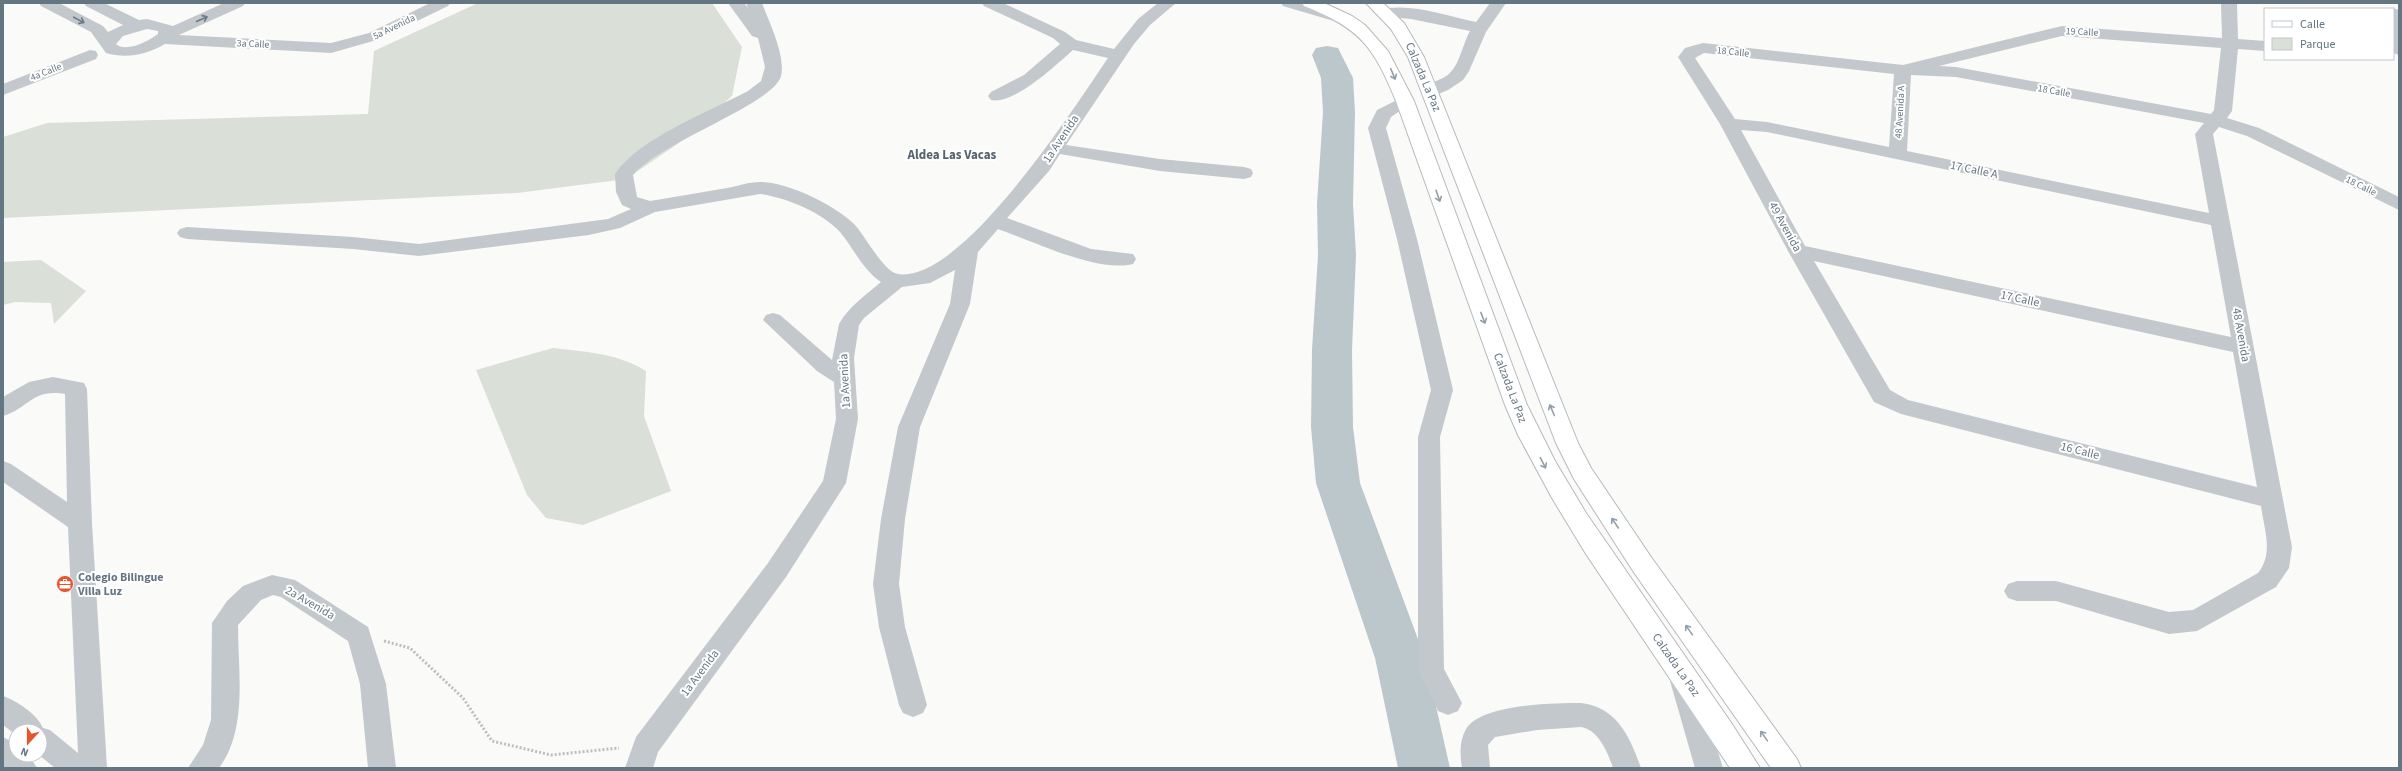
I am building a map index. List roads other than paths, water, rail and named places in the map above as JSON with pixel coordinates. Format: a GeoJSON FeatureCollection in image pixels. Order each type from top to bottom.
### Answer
{"type":"FeatureCollection","features":[{"type":"Feature","properties":{"kind":"main road","name":"Calzada La Paz"},"geometry":{"type":"LineString","coordinates":[[1310,3],[1352,22],[1367,34],[1381,51],[1405,101],[1447,221],[1528,433],[1567,504],[1746,768]]}},
{"type":"Feature","properties":{"kind":"main road"},"geometry":{"type":"LineString","coordinates":[[1337,3],[1364,18],[1380,32],[1381,51]]}},
{"type":"Feature","properties":{"kind":"main road","name":"Calzada La Paz"},"geometry":{"type":"LineString","coordinates":[[1378,7],[1409,42],[1430,91],[1551,407],[1582,473],[1642,564],[1787,768]]}},
{"type":"Feature","properties":{"kind":"street"},"geometry":{"type":"LineString","coordinates":[[47,3],[97,29],[108,42],[109,48],[113,51],[129,51],[148,47],[161,33],[206,3]]}},
{"type":"Feature","properties":{"kind":"street"},"geometry":{"type":"LineString","coordinates":[[92,3],[138,26],[161,33],[237,3]]}},
{"type":"Feature","properties":{"kind":"street","name":"5a Avenida"},"geometry":{"type":"LineString","coordinates":[[344,46],[366,40],[442,3]]}},
{"type":"Feature","properties":{"kind":"street"},"geometry":{"type":"LineString","coordinates":[[736,3],[768,47]]}},
{"type":"Feature","properties":{"kind":"street"},"geometry":{"type":"LineString","coordinates":[[650,207],[638,205],[629,201],[625,192],[624,174],[627,168],[652,150],[743,102],[769,83],[772,77],[774,64],[754,3]]}},
{"type":"Feature","properties":{"kind":"street"},"geometry":{"type":"LineString","coordinates":[[990,3],[1059,35],[1070,44],[1118,55]]}},
{"type":"Feature","properties":{"kind":"street","name":"1a Avenida"},"geometry":{"type":"LineString","coordinates":[[643,757],[777,570],[834,482],[842,451],[847,419],[846,380],[843,358],[849,324],[857,314],[896,281],[923,278],[953,263],[968,251],[996,221],[1054,148],[1118,55],[1144,22],[1168,3]]}},
{"type":"Feature","properties":{"kind":"street"},"geometry":{"type":"LineString","coordinates":[[1289,3],[1352,22]]}},
{"type":"Feature","properties":{"kind":"street"},"geometry":{"type":"LineString","coordinates":[[1430,91],[1442,87],[1459,76],[1475,36],[1498,3]]}},
{"type":"Feature","properties":{"kind":"street","name":"48 Avenida"},"geometry":{"type":"LineString","coordinates":[[2017,591],[2056,591],[2169,623],[2186,622],[2197,620],[2266,580],[2277,568],[2280,547],[2204,134],[2223,111],[2230,43],[2229,3]]}},
{"type":"Feature","properties":{"kind":"street"},"geometry":{"type":"LineString","coordinates":[[1378,7],[1481,28]]}},
{"type":"Feature","properties":{"kind":"street"},"geometry":{"type":"LineString","coordinates":[[2394,19],[2399,50]]}},
{"type":"Feature","properties":{"kind":"street"},"geometry":{"type":"LineString","coordinates":[[108,42],[116,34],[138,26]]}},
{"type":"Feature","properties":{"kind":"street","name":"19 Calle"},"geometry":{"type":"LineString","coordinates":[[1903,70],[2062,31],[2264,46]]}},
{"type":"Feature","properties":{"kind":"street","name":"3a Calle"},"geometry":{"type":"LineString","coordinates":[[161,33],[331,48],[344,46]]}},
{"type":"Feature","properties":{"kind":"street"},"geometry":{"type":"LineString","coordinates":[[997,96],[1030,79],[1070,44]]}},
{"type":"Feature","properties":{"kind":"street","name":"18 Calle"},"geometry":{"type":"LineString","coordinates":[[1692,52],[1703,48],[1903,70],[1956,72],[2215,120],[2253,132],[2399,204]]}},
{"type":"Feature","properties":{"kind":"street","name":"49 Avenida"},"geometry":{"type":"LineString","coordinates":[[1692,52],[1686,57],[1728,124],[1798,251],[1882,396],[1890,401]]}},
{"type":"Feature","properties":{"kind":"street","name":"4a Calle"},"geometry":{"type":"LineString","coordinates":[[3,90],[90,55]]}},
{"type":"Feature","properties":{"kind":"street","name":"48 Avenida A"},"geometry":{"type":"LineString","coordinates":[[1898,154],[1903,70]]}},
{"type":"Feature","properties":{"kind":"street"},"geometry":{"type":"LineString","coordinates":[[1405,101],[1383,114],[1377,128],[1409,246],[1442,390],[1429,437],[1431,670],[1448,703]]}},
{"type":"Feature","properties":{"kind":"street","name":"17 Calle A"},"geometry":{"type":"LineString","coordinates":[[1728,124],[1767,127],[2220,221]]}},
{"type":"Feature","properties":{"kind":"street"},"geometry":{"type":"LineString","coordinates":[[1054,148],[1160,165],[1244,173]]}},
{"type":"Feature","properties":{"kind":"street"},"geometry":{"type":"LineString","coordinates":[[187,233],[353,243],[419,250],[589,229],[613,224],[650,207],[760,188],[781,191],[819,208],[846,227],[872,263],[887,277],[896,281]]}},
{"type":"Feature","properties":{"kind":"street"},"geometry":{"type":"LineString","coordinates":[[996,221],[1088,255],[1126,259]]}},
{"type":"Feature","properties":{"kind":"street"},"geometry":{"type":"LineString","coordinates":[[913,705],[892,627],[886,584],[893,519],[910,427],[960,304],[968,251]]}},
{"type":"Feature","properties":{"kind":"street","name":"17 Calle"},"geometry":{"type":"LineString","coordinates":[[1798,251],[2243,346]]}},
{"type":"Feature","properties":{"kind":"street"},"geometry":{"type":"LineString","coordinates":[[773,320],[825,366],[846,380]]}},
{"type":"Feature","properties":{"kind":"street"},"geometry":{"type":"LineString","coordinates":[[3,408],[35,386],[50,383],[76,389],[80,523],[93,768]]}},
{"type":"Feature","properties":{"kind":"street","name":"16 Calle"},"geometry":{"type":"LineString","coordinates":[[1890,401],[2271,500]]}},
{"type":"Feature","properties":{"kind":"street"},"geometry":{"type":"LineString","coordinates":[[3,470],[80,523]]}},
{"type":"Feature","properties":{"kind":"street","name":"2a Avenida"},"geometry":{"type":"LineString","coordinates":[[202,768],[215,751],[225,720],[225,623],[236,608],[252,593],[272,585],[286,587],[310,601],[359,635],[373,684],[382,768]]}},
{"type":"Feature","properties":{"kind":"street"},"geometry":{"type":"LineString","coordinates":[[1680,670],[1709,768]]}},
{"type":"Feature","properties":{"kind":"street"},"geometry":{"type":"LineString","coordinates":[[3,708],[21,723]]}},
{"type":"Feature","properties":{"kind":"street"},"geometry":{"type":"LineString","coordinates":[[1476,768],[1474,750],[1477,737],[1487,726],[1551,716],[1588,716],[1605,728],[1618,743],[1627,768]]}},
{"type":"Feature","properties":{"kind":"street"},"geometry":{"type":"LineString","coordinates":[[48,745],[76,768]]}},
{"type":"Feature","properties":{"kind":"street"},"geometry":{"type":"LineString","coordinates":[[3,750],[23,768]]}},
{"type":"Feature","properties":{"kind":"waterway"},"geometry":{"type":"LineString","coordinates":[[1327,55],[1337,78],[1339,112],[1335,204],[1337,255],[1332,350],[1332,427],[1338,483],[1400,658],[1424,768]]}},
{"type":"Feature","properties":{"kind":"place","name":"Colegio Bilingue Villa Luz"},"geometry":{"type":"Point","coordinates":[65,584]}},
{"type":"Feature","properties":{"kind":"district","name":"Aldea Las Vacas"},"geometry":{"type":"Point","coordinates":[952,155]}}]}
